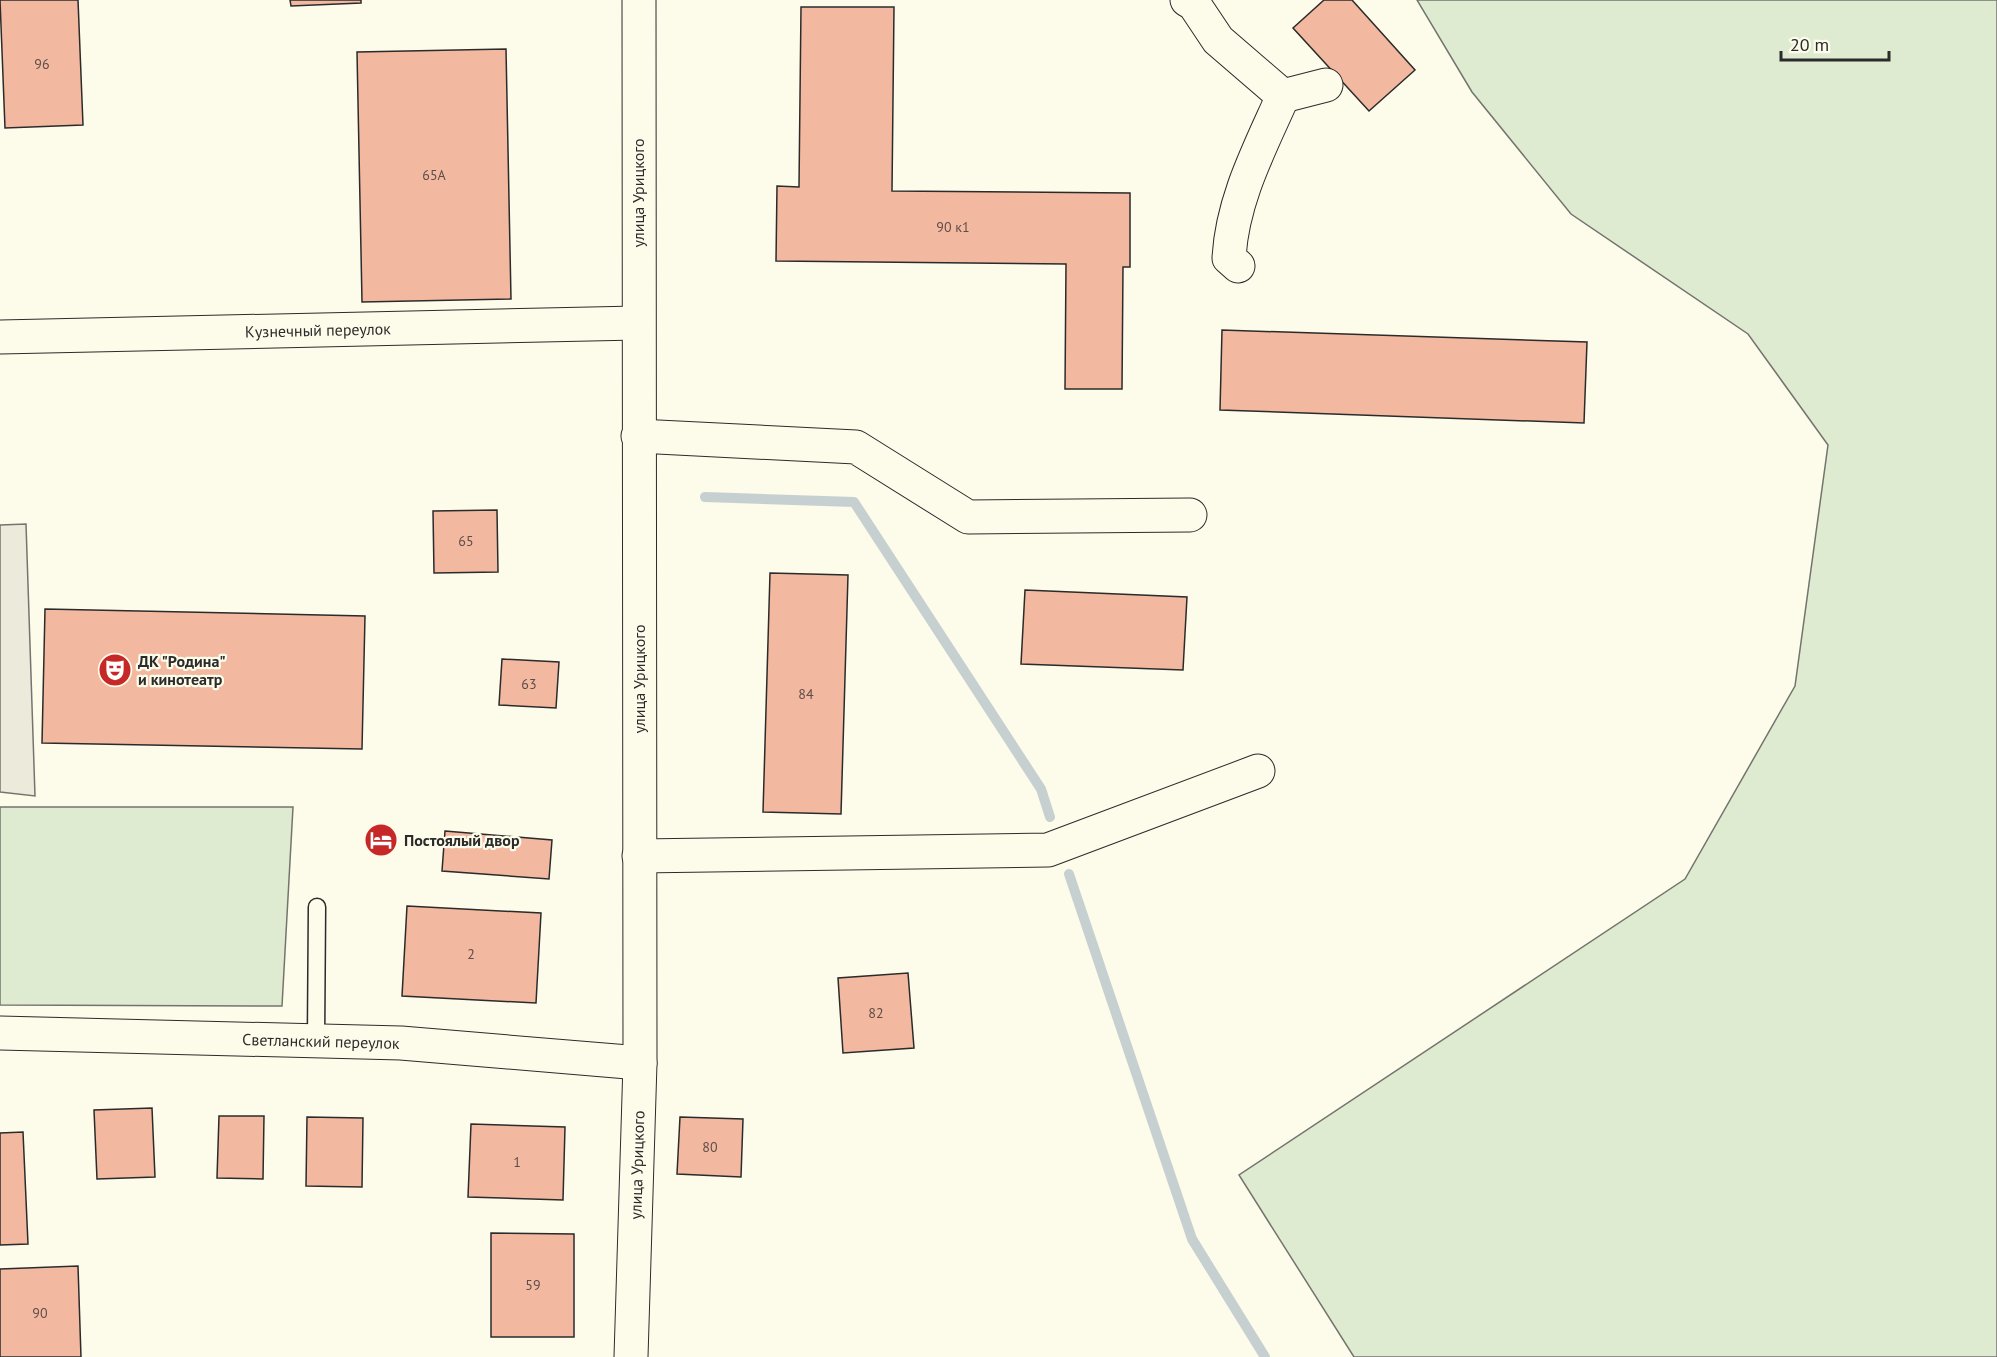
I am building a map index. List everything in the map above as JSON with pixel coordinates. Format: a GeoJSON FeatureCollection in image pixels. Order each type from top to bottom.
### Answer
{"type":"FeatureCollection","features":[{"type":"Feature","properties":{"kind":"street","name":"улица Урицкого"},"geometry":{"type":"LineString","coordinates":[[631,1357],[640,1063],[637,323],[639,0]]}},
{"type":"Feature","properties":{"kind":"street"},"geometry":{"type":"LineString","coordinates":[[1187,0],[1194,4],[1218,40],[1283,96]]}},
{"type":"Feature","properties":{"kind":"street"},"geometry":{"type":"LineString","coordinates":[[1283,96],[1326,85]]}},
{"type":"Feature","properties":{"kind":"street"},"geometry":{"type":"LineString","coordinates":[[1238,266],[1229,258],[1230,228],[1242,191],[1283,96]]}},
{"type":"Feature","properties":{"kind":"street","name":"Кузнечный переулок"},"geometry":{"type":"LineString","coordinates":[[0,337],[637,323]]}},
{"type":"Feature","properties":{"kind":"street"},"geometry":{"type":"LineString","coordinates":[[638,436],[856,447],[968,517],[1190,515]]}},
{"type":"Feature","properties":{"kind":"street"},"geometry":{"type":"LineString","coordinates":[[639,856],[1048,850],[1258,771]]}},
{"type":"Feature","properties":{"kind":"street","name":"Светланский переулок"},"geometry":{"type":"LineString","coordinates":[[0,1032],[401,1043],[640,1063]]}},
{"type":"Feature","properties":{"kind":"lane"},"geometry":{"type":"LineString","coordinates":[[316,1040],[317,907]]}},
{"type":"Feature","properties":{"kind":"green space"},"geometry":{"type":"Polygon","coordinates":[[[1417,0],[1997,0],[1997,1357],[1354,1357],[1239,1175],[1685,879],[1795,686],[1828,445],[1748,334],[1571,214],[1472,92],[1417,0]]]}},
{"type":"Feature","properties":{"kind":"green space"},"geometry":{"type":"Polygon","coordinates":[[[0,807],[293,807],[282,1006],[0,1005],[0,807]]]}},
{"type":"Feature","properties":{"kind":"shaded area"},"geometry":{"type":"Polygon","coordinates":[[[26,524],[35,796],[0,792],[0,525],[26,524]]]}},
{"type":"Feature","properties":{"kind":"building"},"geometry":{"type":"Polygon","coordinates":[[[0,0],[78,0],[83,125],[5,128],[0,0]]]}},
{"type":"Feature","properties":{"kind":"building"},"geometry":{"type":"Polygon","coordinates":[[[290,0],[361,0],[361,3],[291,6],[290,0]]]}},
{"type":"Feature","properties":{"kind":"building"},"geometry":{"type":"Polygon","coordinates":[[[1324,0],[1352,0],[1415,70],[1369,111],[1293,28],[1324,0]]]}},
{"type":"Feature","properties":{"kind":"building"},"geometry":{"type":"Polygon","coordinates":[[[801,7],[894,7],[892,191],[1130,193],[1130,267],[1123,267],[1122,389],[1065,389],[1066,264],[776,261],[777,186],[799,187],[801,7]]]}},
{"type":"Feature","properties":{"kind":"building"},"geometry":{"type":"Polygon","coordinates":[[[506,49],[511,299],[362,302],[357,52],[506,49]]]}},
{"type":"Feature","properties":{"kind":"building"},"geometry":{"type":"Polygon","coordinates":[[[1222,330],[1587,342],[1584,423],[1220,410],[1222,330]]]}},
{"type":"Feature","properties":{"kind":"building"},"geometry":{"type":"Polygon","coordinates":[[[497,510],[498,572],[434,573],[433,511],[497,510]]]}},
{"type":"Feature","properties":{"kind":"building"},"geometry":{"type":"Polygon","coordinates":[[[770,573],[848,575],[841,814],[763,812],[770,573]]]}},
{"type":"Feature","properties":{"kind":"building"},"geometry":{"type":"Polygon","coordinates":[[[1025,590],[1187,597],[1183,670],[1021,664],[1025,590]]]}},
{"type":"Feature","properties":{"kind":"building"},"geometry":{"type":"Polygon","coordinates":[[[45,609],[365,616],[362,749],[42,743],[45,609]]]}},
{"type":"Feature","properties":{"kind":"building"},"geometry":{"type":"Polygon","coordinates":[[[502,659],[559,662],[556,708],[499,705],[502,659]]]}},
{"type":"Feature","properties":{"kind":"building"},"geometry":{"type":"Polygon","coordinates":[[[445,831],[552,840],[549,879],[442,871],[445,831]]]}},
{"type":"Feature","properties":{"kind":"building"},"geometry":{"type":"Polygon","coordinates":[[[407,906],[541,913],[536,1003],[402,996],[407,906]]]}},
{"type":"Feature","properties":{"kind":"building"},"geometry":{"type":"Polygon","coordinates":[[[908,973],[914,1048],[843,1053],[838,978],[908,973]]]}},
{"type":"Feature","properties":{"kind":"building"},"geometry":{"type":"Polygon","coordinates":[[[152,1108],[155,1177],[97,1179],[94,1110],[152,1108]]]}},
{"type":"Feature","properties":{"kind":"building"},"geometry":{"type":"Polygon","coordinates":[[[219,1116],[264,1116],[263,1179],[217,1178],[219,1116]]]}},
{"type":"Feature","properties":{"kind":"building"},"geometry":{"type":"Polygon","coordinates":[[[307,1117],[363,1118],[362,1187],[306,1186],[307,1117]]]}},
{"type":"Feature","properties":{"kind":"building"},"geometry":{"type":"Polygon","coordinates":[[[680,1117],[743,1119],[741,1177],[677,1174],[680,1117]]]}},
{"type":"Feature","properties":{"kind":"building"},"geometry":{"type":"Polygon","coordinates":[[[471,1124],[565,1127],[563,1200],[468,1197],[471,1124]]]}},
{"type":"Feature","properties":{"kind":"building"},"geometry":{"type":"Polygon","coordinates":[[[23,1132],[28,1244],[0,1245],[0,1133],[23,1132]]]}},
{"type":"Feature","properties":{"kind":"building"},"geometry":{"type":"Polygon","coordinates":[[[491,1233],[574,1234],[574,1337],[491,1337],[491,1233]]]}},
{"type":"Feature","properties":{"kind":"building"},"geometry":{"type":"Polygon","coordinates":[[[78,1266],[81,1357],[0,1357],[0,1269],[78,1266]]]}},
{"type":"Feature","properties":{"kind":"waterway"},"geometry":{"type":"LineString","coordinates":[[705,497],[854,502],[1041,789],[1050,817]]}},
{"type":"Feature","properties":{"kind":"waterway"},"geometry":{"type":"LineString","coordinates":[[1069,874],[1192,1239],[1265,1357]]}},
{"type":"Feature","properties":{"kind":"place","name":"ДК \"Родина\" и кинотеатр"},"geometry":{"type":"Point","coordinates":[115,670]}},
{"type":"Feature","properties":{"kind":"place","name":"Постоялый двор"},"geometry":{"type":"Point","coordinates":[381,840]}}]}
